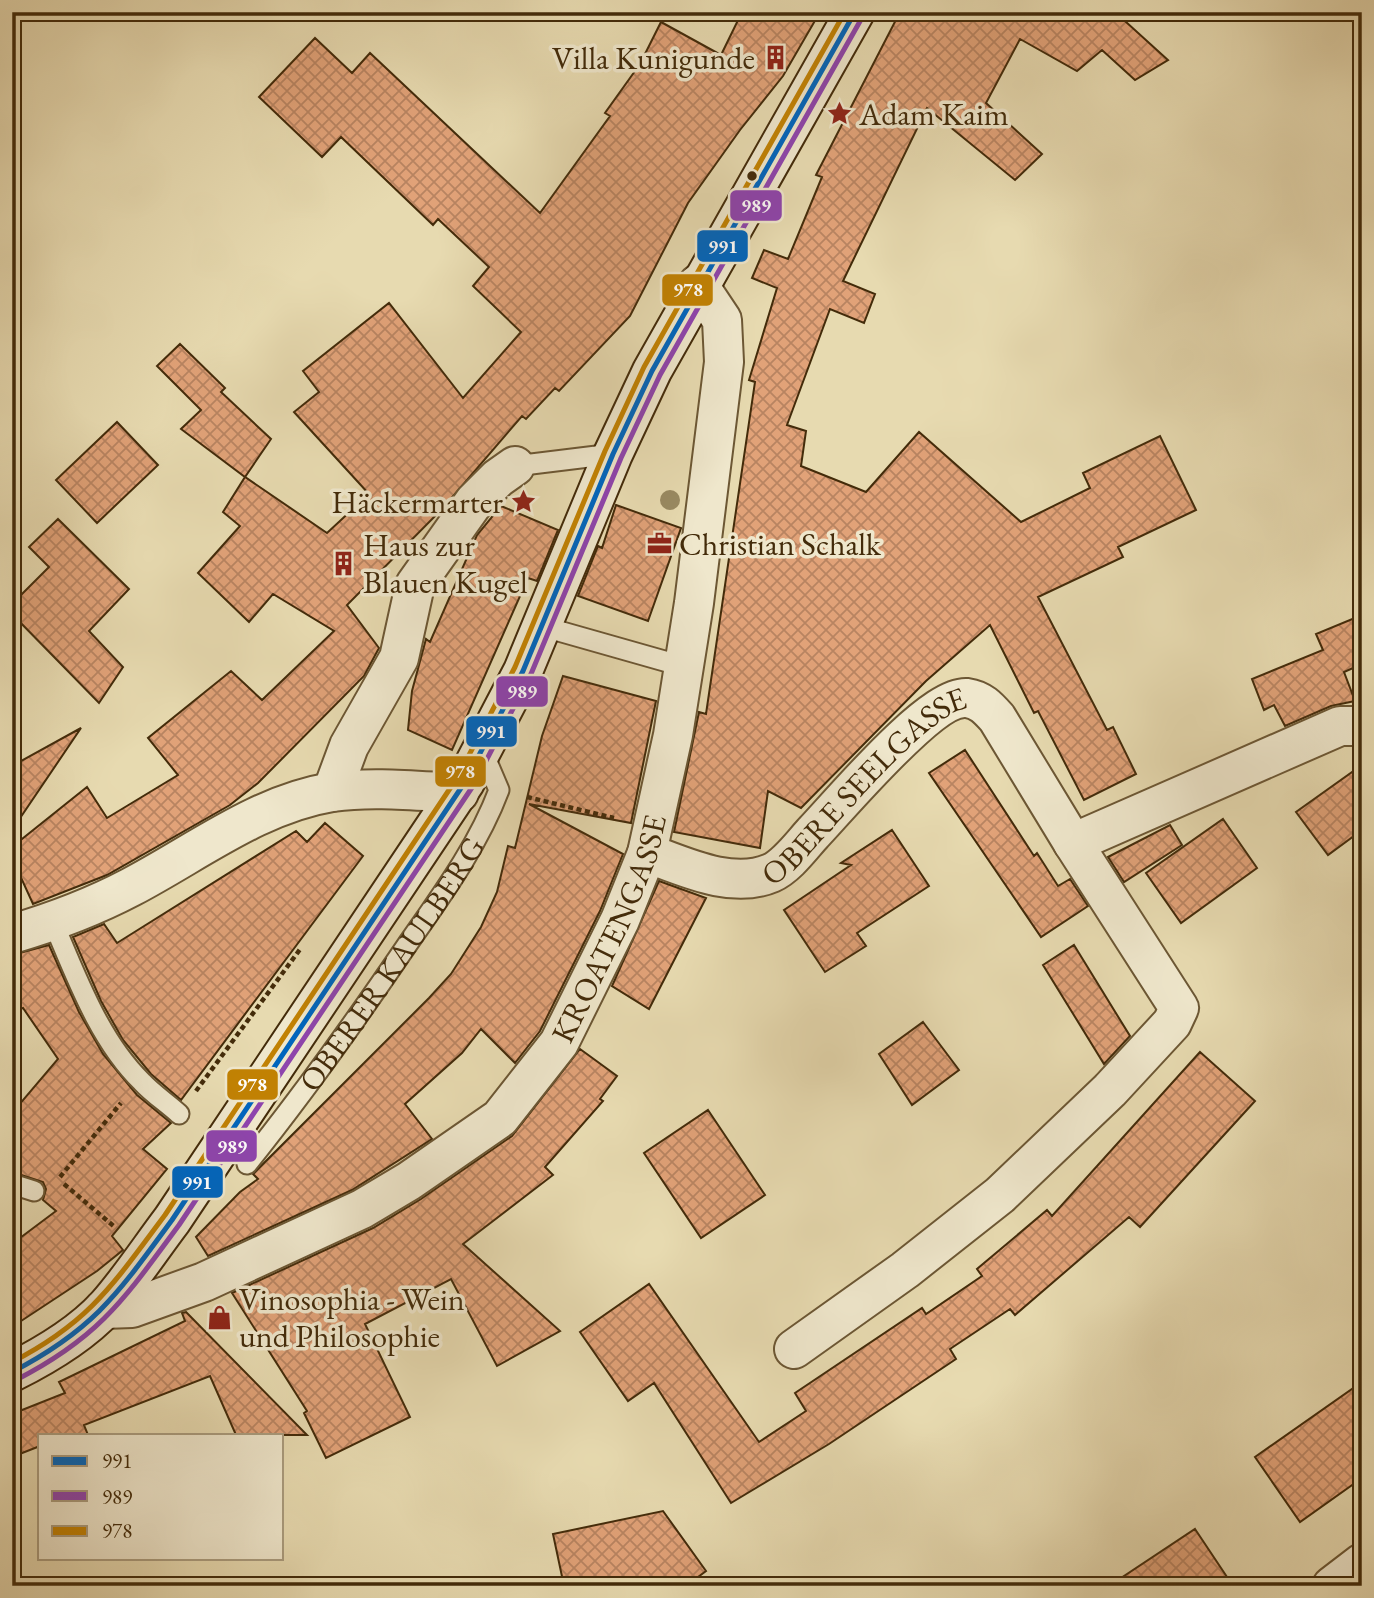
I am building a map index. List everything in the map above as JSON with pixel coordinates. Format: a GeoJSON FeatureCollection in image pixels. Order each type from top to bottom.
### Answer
{"type":"FeatureCollection","features":[{"type":"Feature","properties":{"kind":"street","name":"OBERER KAULBERG"},"geometry":{"type":"LineString","coordinates":[[12,1372],[68,1338],[104,1309],[147,1253],[459,793],[523,671],[613,454],[652,370],[698,284],[855,12]]}},
{"type":"Feature","properties":{"kind":"street","name":"KROATENGASSE"},"geometry":{"type":"LineString","coordinates":[[104,1309],[132,1308],[204,1282],[362,1209],[409,1181],[500,1118],[559,1043],[620,920],[651,840],[696,589],[724,362],[722,320],[698,284]]}},
{"type":"Feature","properties":{"kind":"street"},"geometry":{"type":"LineString","coordinates":[[332,792],[349,746],[399,658],[415,585],[474,502],[498,478],[515,466]]}},
{"type":"Feature","properties":{"kind":"street","name":"OBERE SEELGASSE"},"geometry":{"type":"LineString","coordinates":[[651,840],[706,874],[740,878],[771,873],[797,850],[901,739],[944,703],[966,698],[984,704],[997,718],[1179,1008],[1172,1023],[1110,1090],[1000,1195],[905,1270],[793,1349]]}},
{"type":"Feature","properties":{"kind":"street"},"geometry":{"type":"LineString","coordinates":[[1073,843],[1340,726],[1362,726]]}},
{"type":"Feature","properties":{"kind":"street"},"geometry":{"type":"LineString","coordinates":[[12,934],[53,922],[130,887],[228,831],[277,808],[332,792],[459,793]]}},
{"type":"Feature","properties":{"kind":"street"},"geometry":{"type":"LineString","coordinates":[[1332,1586],[1362,1563]]}},
{"type":"Feature","properties":{"kind":"lane"},"geometry":{"type":"LineString","coordinates":[[515,466],[613,454]]}},
{"type":"Feature","properties":{"kind":"lane"},"geometry":{"type":"LineString","coordinates":[[541,626],[682,666]]}},
{"type":"Feature","properties":{"kind":"lane"},"geometry":{"type":"LineString","coordinates":[[482,750],[499,790]]}},
{"type":"Feature","properties":{"kind":"lane","name":"OBERER KAULBERG"},"geometry":{"type":"LineString","coordinates":[[247,1164],[322,1069],[433,907],[487,821],[499,790]]}},
{"type":"Feature","properties":{"kind":"lane"},"geometry":{"type":"LineString","coordinates":[[53,922],[85,996],[114,1046],[141,1081],[179,1114]]}},
{"type":"Feature","properties":{"kind":"lane"},"geometry":{"type":"LineString","coordinates":[[12,1184],[34,1191]]}},
{"type":"Feature","properties":{"kind":"path"},"geometry":{"type":"LineString","coordinates":[[12,17],[16,12]]}},
{"type":"Feature","properties":{"kind":"path"},"geometry":{"type":"LineString","coordinates":[[499,790],[651,840]]}},
{"type":"Feature","properties":{"kind":"path"},"geometry":{"type":"LineString","coordinates":[[179,1114],[302,947]]}},
{"type":"Feature","properties":{"kind":"path"},"geometry":{"type":"LineString","coordinates":[[141,1081],[58,1179],[147,1253]]}},
{"type":"Feature","properties":{"kind":"building"},"geometry":{"type":"Polygon","coordinates":[[[742,12],[820,12],[783,76],[688,203],[630,316],[559,391],[555,388],[526,419],[522,416],[443,508],[347,605],[379,648],[364,676],[258,783],[230,805],[107,875],[33,904],[18,871],[12,865],[12,847],[87,787],[107,818],[178,775],[148,738],[231,671],[262,700],[334,631],[273,594],[249,622],[198,573],[240,526],[223,512],[245,477],[327,533],[369,494],[294,412],[319,392],[303,371],[389,303],[463,398],[521,332],[473,286],[489,267],[438,219],[433,225],[341,137],[322,157],[259,97],[315,38],[352,73],[370,53],[540,213],[610,116],[605,113],[640,64],[661,22],[721,55],[742,12]]]}},
{"type":"Feature","properties":{"kind":"building"},"geometry":{"type":"Polygon","coordinates":[[[900,12],[1115,12],[1168,60],[1135,80],[1102,50],[1077,71],[1020,39],[986,103],[1042,154],[1015,180],[927,108],[843,281],[875,294],[864,323],[830,309],[787,425],[806,431],[801,466],[866,492],[919,432],[1021,522],[1090,488],[1083,473],[1160,436],[1196,510],[1118,547],[1123,557],[1038,597],[1107,730],[1113,727],[1136,774],[1084,800],[1038,711],[1034,713],[990,625],[926,681],[801,808],[768,791],[760,848],[674,832],[699,712],[706,714],[755,382],[749,380],[777,288],[752,278],[764,250],[788,259],[822,177],[816,175],[900,12]]]}},
{"type":"Feature","properties":{"kind":"building"},"geometry":{"type":"Polygon","coordinates":[[[180,344],[225,388],[221,392],[271,439],[245,477],[181,429],[201,410],[157,366],[180,344]]]}},
{"type":"Feature","properties":{"kind":"building"},"geometry":{"type":"Polygon","coordinates":[[[117,422],[158,465],[97,523],[56,480],[117,422]]]}},
{"type":"Feature","properties":{"kind":"building"},"geometry":{"type":"Polygon","coordinates":[[[616,505],[681,528],[648,621],[578,596],[598,546],[602,548],[616,505]]]}},
{"type":"Feature","properties":{"kind":"building"},"geometry":{"type":"Polygon","coordinates":[[[501,506],[558,530],[537,581],[528,578],[452,750],[408,730],[412,691],[426,639],[430,642],[477,535],[501,506]]]}},
{"type":"Feature","properties":{"kind":"building"},"geometry":{"type":"Polygon","coordinates":[[[58,519],[129,589],[89,631],[123,667],[99,703],[12,614],[12,604],[49,567],[29,547],[58,519]]]}},
{"type":"Feature","properties":{"kind":"building"},"geometry":{"type":"Polygon","coordinates":[[[1362,615],[1362,664],[1344,672],[1355,701],[1331,706],[1285,726],[1274,705],[1264,710],[1252,679],[1323,650],[1316,634],[1362,615]]]}},
{"type":"Feature","properties":{"kind":"building"},"geometry":{"type":"Polygon","coordinates":[[[563,676],[656,701],[631,823],[529,804],[623,854],[600,911],[540,1031],[515,1063],[481,1029],[462,1053],[405,1104],[432,1139],[352,1190],[208,1256],[196,1237],[240,1192],[258,1179],[253,1174],[429,998],[451,974],[481,927],[497,892],[508,846],[515,848],[542,736],[563,676]]]}},
{"type":"Feature","properties":{"kind":"building"},"geometry":{"type":"Polygon","coordinates":[[[81,728],[12,830],[12,766],[81,728]]]}},
{"type":"Feature","properties":{"kind":"building"},"geometry":{"type":"Polygon","coordinates":[[[965,750],[1034,856],[1037,853],[1058,886],[1070,879],[1088,906],[1041,937],[929,773],[965,750]]]}},
{"type":"Feature","properties":{"kind":"building"},"geometry":{"type":"Polygon","coordinates":[[[1362,765],[1362,830],[1328,855],[1296,812],[1362,765]]]}},
{"type":"Feature","properties":{"kind":"building"},"geometry":{"type":"Polygon","coordinates":[[[1223,819],[1257,868],[1181,923],[1146,873],[1223,819]]]}},
{"type":"Feature","properties":{"kind":"building"},"geometry":{"type":"Polygon","coordinates":[[[325,823],[363,856],[181,1100],[151,1074],[123,1040],[101,1001],[73,937],[104,924],[117,943],[296,831],[307,842],[325,823]]]}},
{"type":"Feature","properties":{"kind":"building"},"geometry":{"type":"Polygon","coordinates":[[[1170,825],[1182,845],[1124,882],[1108,857],[1170,825]]]}},
{"type":"Feature","properties":{"kind":"building"},"geometry":{"type":"Polygon","coordinates":[[[892,830],[929,886],[857,933],[866,946],[825,972],[784,910],[851,865],[841,863],[892,830]]]}},
{"type":"Feature","properties":{"kind":"building"},"geometry":{"type":"Polygon","coordinates":[[[659,881],[706,898],[649,1009],[612,986],[659,881]]]}},
{"type":"Feature","properties":{"kind":"building"},"geometry":{"type":"Polygon","coordinates":[[[49,945],[79,1012],[103,1054],[137,1095],[171,1123],[143,1149],[167,1169],[112,1236],[123,1250],[97,1271],[12,1327],[12,1244],[56,1211],[43,1200],[46,1189],[43,1182],[12,1172],[12,1113],[58,1059],[23,1008],[12,1012],[12,955],[49,945]]]}},
{"type":"Feature","properties":{"kind":"building"},"geometry":{"type":"Polygon","coordinates":[[[1074,945],[1130,1036],[1104,1064],[1043,965],[1074,945]]]}},
{"type":"Feature","properties":{"kind":"building"},"geometry":{"type":"Polygon","coordinates":[[[923,1022],[959,1070],[912,1105],[879,1054],[923,1022]]]}},
{"type":"Feature","properties":{"kind":"building"},"geometry":{"type":"Polygon","coordinates":[[[580,1049],[617,1076],[600,1099],[603,1101],[545,1167],[553,1175],[463,1244],[560,1331],[497,1366],[451,1279],[365,1324],[410,1417],[326,1458],[304,1413],[307,1411],[232,1293],[373,1228],[421,1199],[512,1136],[580,1049]]]}},
{"type":"Feature","properties":{"kind":"building"},"geometry":{"type":"Polygon","coordinates":[[[1200,1052],[1255,1101],[1140,1227],[1129,1217],[1015,1315],[1010,1309],[950,1349],[956,1359],[829,1444],[731,1503],[654,1383],[628,1401],[580,1332],[649,1284],[759,1442],[806,1411],[795,1393],[922,1308],[926,1314],[982,1276],[977,1269],[1047,1210],[1052,1216],[1200,1052]]]}},
{"type":"Feature","properties":{"kind":"building"},"geometry":{"type":"Polygon","coordinates":[[[708,1110],[765,1195],[701,1238],[644,1153],[708,1110]]]}},
{"type":"Feature","properties":{"kind":"building"},"geometry":{"type":"Polygon","coordinates":[[[186,1312],[307,1435],[236,1434],[210,1376],[84,1425],[88,1434],[38,1434],[38,1447],[12,1457],[12,1414],[65,1393],[59,1382],[185,1321],[182,1313],[186,1312]]]}},
{"type":"Feature","properties":{"kind":"building"},"geometry":{"type":"Polygon","coordinates":[[[1362,1382],[1362,1478],[1300,1522],[1255,1457],[1362,1382]]]}},
{"type":"Feature","properties":{"kind":"building"},"geometry":{"type":"Polygon","coordinates":[[[663,1511],[706,1571],[686,1586],[611,1586],[607,1580],[564,1586],[553,1534],[663,1511]]]}},
{"type":"Feature","properties":{"kind":"building"},"geometry":{"type":"Polygon","coordinates":[[[1195,1529],[1233,1586],[1109,1586],[1195,1529]]]}},
{"type":"Feature","properties":{"kind":"transit line","name":"978"},"geometry":{"type":"LineString","coordinates":[[12,1362],[62,1332],[81,1316],[131,1261],[165,1215],[457,778],[515,667],[605,451],[644,367],[845,12]]}},
{"type":"Feature","properties":{"kind":"transit line","name":"991"},"geometry":{"type":"LineString","coordinates":[[12,1372],[41,1356],[85,1324],[136,1268],[172,1220],[465,782],[523,671],[613,454],[652,371],[855,12]]}},
{"type":"Feature","properties":{"kind":"transit line","name":"989"},"geometry":{"type":"LineString","coordinates":[[16,1380],[45,1364],[90,1331],[109,1314],[143,1274],[179,1225],[473,786],[531,674],[621,458],[660,375],[863,16]]}},
{"type":"Feature","properties":{"kind":"place","name":"Villa Kunigunde"},"geometry":{"type":"Point","coordinates":[775,58]}},
{"type":"Feature","properties":{"kind":"place","name":"Adam Kaim"},"geometry":{"type":"Point","coordinates":[839,114]}},
{"type":"Feature","properties":{"kind":"place","name":"Häckermarter"},"geometry":{"type":"Point","coordinates":[523,502]}},
{"type":"Feature","properties":{"kind":"place","name":"Christian Schalk"},"geometry":{"type":"Point","coordinates":[659,544]}},
{"type":"Feature","properties":{"kind":"place","name":"Haus zur Blauen Kugel"},"geometry":{"type":"Point","coordinates":[343,563]}},
{"type":"Feature","properties":{"kind":"place","name":"Vinosophia - Wein und Philosophie"},"geometry":{"type":"Point","coordinates":[219,1317]}}]}
